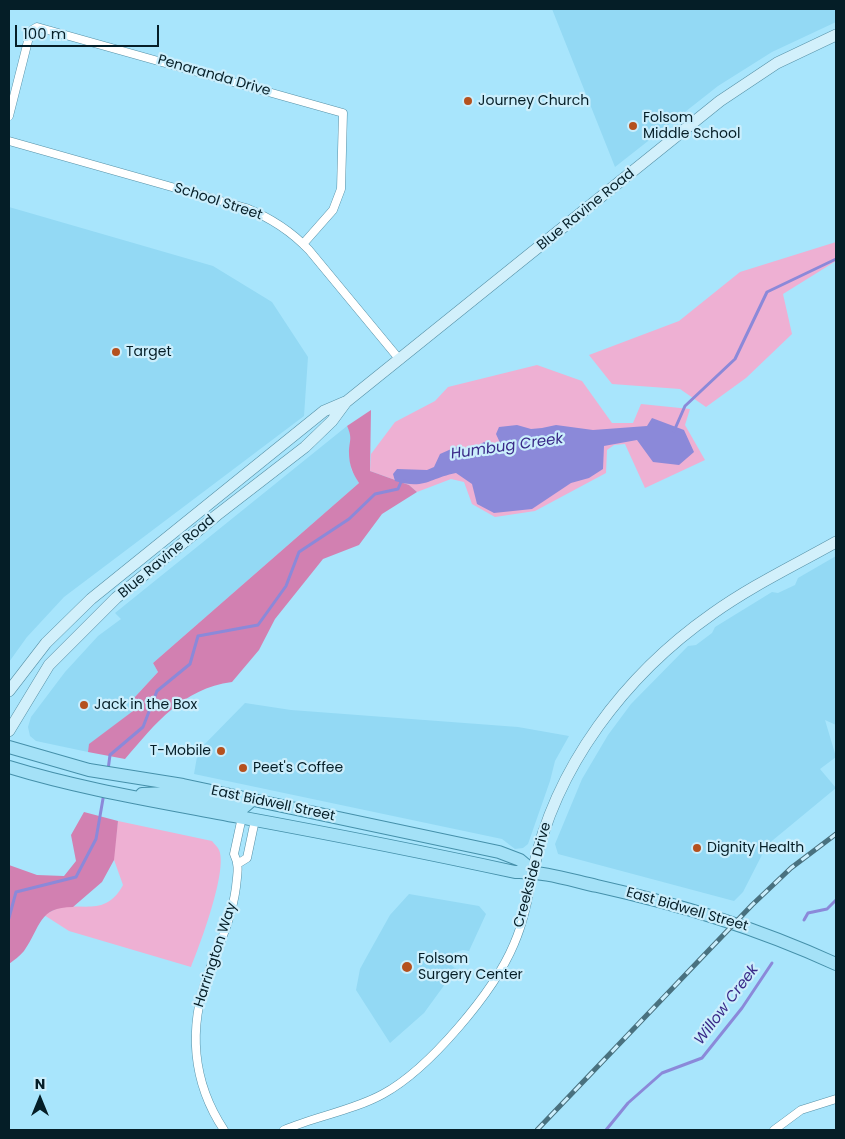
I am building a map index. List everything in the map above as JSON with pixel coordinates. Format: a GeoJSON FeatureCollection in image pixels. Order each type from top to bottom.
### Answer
{"type":"FeatureCollection","features":[{"type":"Feature","properties":{"kind":"main road","name":"Blue Ravine Road"},"geometry":{"type":"LineString","coordinates":[[9,691],[31,660],[63,626],[123,574],[324,411],[346,402],[400,360],[720,101],[777,63],[836,35]]}},
{"type":"Feature","properties":{"kind":"main road","name":"Blue Ravine Road"},"geometry":{"type":"LineString","coordinates":[[9,731],[49,665],[98,617],[131,586],[305,447],[332,421],[346,402]]}},
{"type":"Feature","properties":{"kind":"main road"},"geometry":{"type":"LineString","coordinates":[[266,478],[273,463],[305,436],[304,428]]}},
{"type":"Feature","properties":{"kind":"main road","name":"Creekside Drive"},"geometry":{"type":"LineString","coordinates":[[533,871],[537,851],[554,803],[575,759],[634,683],[660,655],[714,612],[836,542]]}},
{"type":"Feature","properties":{"kind":"main road"},"geometry":{"type":"LineString","coordinates":[[98,617],[96,611],[101,600],[119,585],[123,574]]}},
{"type":"Feature","properties":{"kind":"main road","name":"East Bidwell Street"},"geometry":{"type":"LineString","coordinates":[[9,748],[88,770],[183,785],[499,852],[520,860],[533,871]]}},
{"type":"Feature","properties":{"kind":"main road","name":"East Bidwell Street"},"geometry":{"type":"LineString","coordinates":[[9,767],[121,795],[332,836],[369,841],[515,872],[533,871],[641,896],[764,933],[836,964]]}},
{"type":"Feature","properties":{"kind":"main road"},"geometry":{"type":"LineString","coordinates":[[121,795],[170,793],[244,807],[252,800]]}},
{"type":"Feature","properties":{"kind":"main road"},"geometry":{"type":"LineString","coordinates":[[242,817],[265,814],[336,828],[361,823]]}},
{"type":"Feature","properties":{"kind":"street","name":"Penaranda Drive"},"geometry":{"type":"LineString","coordinates":[[9,116],[29,36],[32,30],[37,27],[344,113],[342,189],[333,210],[303,244]]}},
{"type":"Feature","properties":{"kind":"street","name":"School Street"},"geometry":{"type":"LineString","coordinates":[[9,141],[246,208],[273,220],[303,244],[400,360]]}},
{"type":"Feature","properties":{"kind":"street","name":"Harrington Way"},"geometry":{"type":"LineString","coordinates":[[224,1130],[202,1088],[197,1064],[195,1032],[205,984],[231,913],[239,863],[234,854],[242,817]]}},
{"type":"Feature","properties":{"kind":"street","name":"Harrington Way"},"geometry":{"type":"LineString","coordinates":[[239,863],[247,858],[256,820]]}},
{"type":"Feature","properties":{"kind":"street","name":"Creekside Drive"},"geometry":{"type":"LineString","coordinates":[[284,1130],[356,1106],[383,1094],[415,1072],[432,1057],[490,986],[503,964],[521,925],[533,871]]}},
{"type":"Feature","properties":{"kind":"street"},"geometry":{"type":"LineString","coordinates":[[774,1130],[801,1110],[836,1099]]}},
{"type":"Feature","properties":{"kind":"shaded area","name":"Folsom Middle School"},"geometry":{"type":"Polygon","coordinates":[[[552,9],[836,9],[836,22],[772,52],[718,86],[615,167],[552,9]]]}},
{"type":"Feature","properties":{"kind":"shaded area"},"geometry":{"type":"Polygon","coordinates":[[[9,207],[213,266],[272,302],[308,357],[304,416],[64,597],[27,637],[9,662],[9,207]]]}},
{"type":"Feature","properties":{"kind":"shaded area"},"geometry":{"type":"Polygon","coordinates":[[[836,242],[836,261],[783,294],[792,334],[746,378],[706,407],[680,389],[612,384],[589,355],[679,321],[740,272],[836,242]]]}},
{"type":"Feature","properties":{"kind":"shaded area"},"geometry":{"type":"Polygon","coordinates":[[[537,365],[582,381],[612,423],[633,423],[641,404],[690,409],[685,425],[705,460],[645,488],[625,444],[614,445],[607,450],[606,473],[535,511],[495,517],[472,504],[464,482],[451,479],[417,492],[409,485],[370,471],[371,454],[395,422],[435,401],[448,387],[537,365]]]}},
{"type":"Feature","properties":{"kind":"shaded area"},"geometry":{"type":"Polygon","coordinates":[[[371,410],[370,471],[409,485],[417,492],[382,514],[359,545],[323,559],[275,619],[259,650],[232,682],[214,686],[184,700],[159,721],[125,759],[88,752],[89,744],[141,705],[134,698],[158,672],[153,663],[359,483],[353,473],[350,461],[350,437],[347,426],[371,410]]]}},
{"type":"Feature","properties":{"kind":"shaded area"},"geometry":{"type":"Polygon","coordinates":[[[347,426],[352,437],[349,453],[351,469],[359,483],[153,663],[158,672],[134,698],[142,705],[90,744],[88,752],[36,741],[30,736],[28,727],[31,717],[65,672],[98,636],[121,619],[115,613],[347,426]]]}},
{"type":"Feature","properties":{"kind":"shaded area"},"geometry":{"type":"Polygon","coordinates":[[[836,556],[836,725],[825,720],[836,757],[820,769],[836,788],[767,845],[743,892],[734,901],[558,854],[555,844],[582,779],[608,735],[631,704],[688,646],[696,645],[712,633],[715,627],[772,592],[778,593],[795,585],[798,578],[836,556]]]}},
{"type":"Feature","properties":{"kind":"shaded area"},"geometry":{"type":"Polygon","coordinates":[[[245,703],[291,710],[518,727],[569,736],[555,761],[528,844],[523,848],[515,849],[502,839],[194,774],[198,751],[245,703]]]}},
{"type":"Feature","properties":{"kind":"shaded area"},"geometry":{"type":"Polygon","coordinates":[[[84,812],[118,821],[114,860],[102,882],[73,907],[62,908],[47,915],[42,920],[24,951],[9,964],[9,865],[37,875],[64,876],[76,861],[71,835],[84,812]]]}},
{"type":"Feature","properties":{"kind":"shaded area"},"geometry":{"type":"Polygon","coordinates":[[[118,821],[212,841],[218,849],[221,860],[220,874],[212,908],[191,967],[69,931],[44,915],[61,907],[87,907],[103,904],[110,901],[117,894],[123,885],[113,857],[118,821]]]}},
{"type":"Feature","properties":{"kind":"shaded area","name":"Folsom Surgery Center"},"geometry":{"type":"Polygon","coordinates":[[[409,894],[479,906],[486,914],[469,951],[463,950],[453,953],[451,965],[456,969],[424,1013],[390,1043],[356,990],[360,969],[366,958],[390,915],[409,894]]]}},
{"type":"Feature","properties":{"kind":"water"},"geometry":{"type":"Polygon","coordinates":[[[652,418],[684,430],[694,452],[679,465],[653,462],[637,440],[604,446],[603,469],[589,478],[571,483],[532,509],[494,513],[477,504],[472,484],[456,473],[421,484],[395,481],[393,474],[397,469],[427,470],[434,467],[440,454],[458,446],[469,451],[484,442],[497,446],[501,445],[496,434],[499,427],[517,425],[531,429],[556,425],[593,430],[647,426],[652,418]]]}},
{"type":"Feature","properties":{"kind":"waterway","name":"Humbug Creek"},"geometry":{"type":"LineString","coordinates":[[674,431],[685,406],[735,359],[767,292],[836,259]]}},
{"type":"Feature","properties":{"kind":"waterway","name":"Humbug Creek"},"geometry":{"type":"LineString","coordinates":[[108,770],[110,755],[143,727],[157,691],[190,664],[198,636],[258,625],[286,586],[299,552],[349,519],[375,494],[398,489],[401,482],[405,481]]}},
{"type":"Feature","properties":{"kind":"waterway","name":"Humbug Creek"},"geometry":{"type":"LineString","coordinates":[[9,918],[16,892],[76,877],[96,839],[104,793]]}},
{"type":"Feature","properties":{"kind":"waterway","name":"Willow Creek"},"geometry":{"type":"LineString","coordinates":[[804,920],[808,913],[827,909],[836,900]]}},
{"type":"Feature","properties":{"kind":"waterway","name":"Willow Creek"},"geometry":{"type":"LineString","coordinates":[[606,1130],[628,1103],[662,1073],[702,1058],[742,1008],[772,963]]}},
{"type":"Feature","properties":{"kind":"railway"},"geometry":{"type":"LineString","coordinates":[[537,1130],[752,905],[791,868],[836,834]]}},
{"type":"Feature","properties":{"kind":"place","name":"Journey Church"},"geometry":{"type":"Point","coordinates":[468,101]}},
{"type":"Feature","properties":{"kind":"place","name":"Folsom Middle School"},"geometry":{"type":"Point","coordinates":[633,126]}},
{"type":"Feature","properties":{"kind":"place","name":"Target"},"geometry":{"type":"Point","coordinates":[116,352]}},
{"type":"Feature","properties":{"kind":"place","name":"Jack in the Box"},"geometry":{"type":"Point","coordinates":[84,705]}},
{"type":"Feature","properties":{"kind":"place","name":"T-Mobile"},"geometry":{"type":"Point","coordinates":[221,751]}},
{"type":"Feature","properties":{"kind":"place","name":"Peet's Coffee"},"geometry":{"type":"Point","coordinates":[243,768]}},
{"type":"Feature","properties":{"kind":"place","name":"Dignity Health"},"geometry":{"type":"Point","coordinates":[697,848]}},
{"type":"Feature","properties":{"kind":"place","name":"Folsom Surgery Center"},"geometry":{"type":"Point","coordinates":[407,967]}}]}
